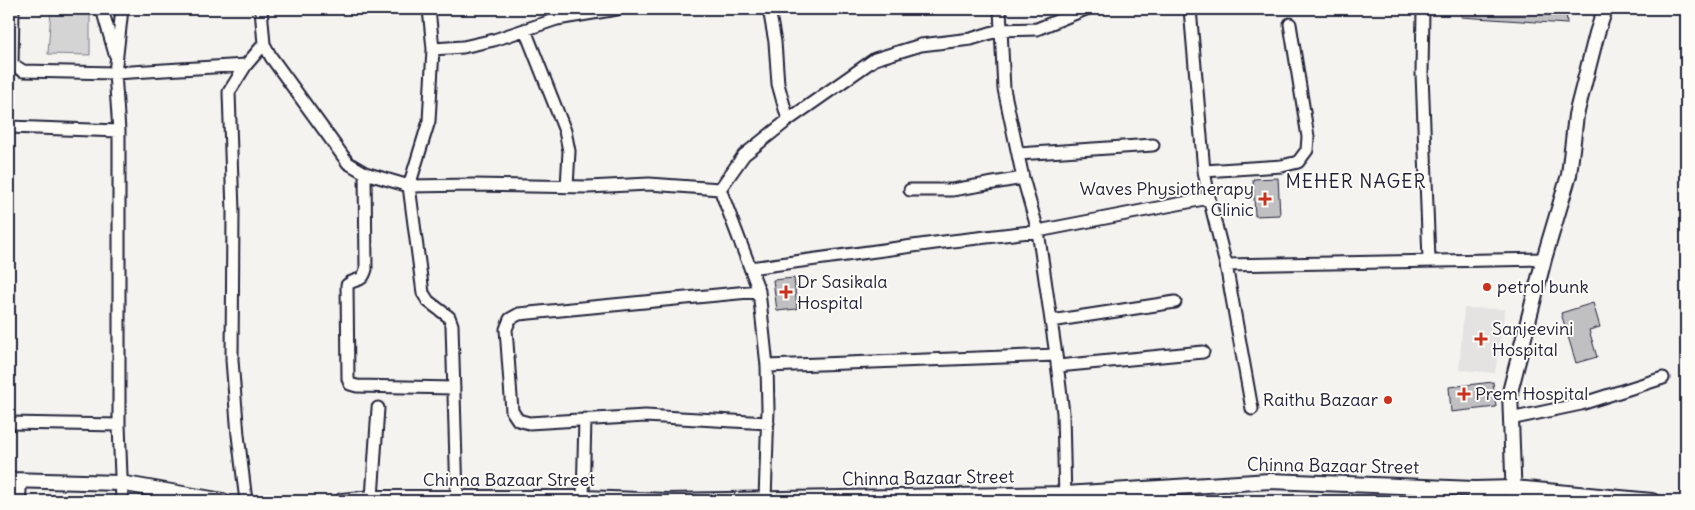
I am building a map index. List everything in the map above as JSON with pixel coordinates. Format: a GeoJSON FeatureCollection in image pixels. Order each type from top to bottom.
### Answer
{"type":"FeatureCollection","features":[{"type":"Feature","properties":{"kind":"street"},"geometry":{"type":"LineString","coordinates":[[13,9],[12,64],[23,71],[115,73],[246,65]]}},
{"type":"Feature","properties":{"kind":"street"},"geometry":{"type":"LineString","coordinates":[[102,9],[117,60]]}},
{"type":"Feature","properties":{"kind":"street"},"geometry":{"type":"LineString","coordinates":[[122,9],[115,73],[119,131],[119,425],[122,501]]}},
{"type":"Feature","properties":{"kind":"street"},"geometry":{"type":"LineString","coordinates":[[261,9],[264,44],[271,57],[348,163],[365,173],[409,186],[588,187],[649,184],[720,189]]}},
{"type":"Feature","properties":{"kind":"street"},"geometry":{"type":"LineString","coordinates":[[429,9],[433,49],[430,121],[409,186],[423,292],[428,301],[449,317],[452,325],[457,498]]}},
{"type":"Feature","properties":{"kind":"street"},"geometry":{"type":"LineString","coordinates":[[433,49],[463,47],[494,40],[557,19],[617,9]]}},
{"type":"Feature","properties":{"kind":"street"},"geometry":{"type":"LineString","coordinates":[[769,9],[775,42],[778,84],[788,120]]}},
{"type":"Feature","properties":{"kind":"street"},"geometry":{"type":"LineString","coordinates":[[1000,9],[1004,89],[1018,154],[1038,231],[1057,360],[1063,413],[1065,498]]}},
{"type":"Feature","properties":{"kind":"street"},"geometry":{"type":"LineString","coordinates":[[720,189],[744,155],[788,120],[876,60],[921,45],[971,39],[1000,30],[1037,29],[1086,9]]}},
{"type":"Feature","properties":{"kind":"street"},"geometry":{"type":"LineString","coordinates":[[1190,9],[1204,171],[1226,265],[1252,409]]}},
{"type":"Feature","properties":{"kind":"street"},"geometry":{"type":"LineString","coordinates":[[1423,9],[1422,73],[1429,260]]}},
{"type":"Feature","properties":{"kind":"street"},"geometry":{"type":"LineString","coordinates":[[1514,495],[1510,392],[1544,258],[1569,176],[1576,114],[1594,42],[1605,9]]}},
{"type":"Feature","properties":{"kind":"street"},"geometry":{"type":"LineString","coordinates":[[1204,171],[1282,166],[1298,162],[1307,150],[1308,138],[1290,24]]}},
{"type":"Feature","properties":{"kind":"street"},"geometry":{"type":"LineString","coordinates":[[525,30],[565,131],[569,151],[567,186]]}},
{"type":"Feature","properties":{"kind":"street"},"geometry":{"type":"LineString","coordinates":[[246,501],[232,360],[233,212],[229,92],[246,65],[264,44]]}},
{"type":"Feature","properties":{"kind":"street"},"geometry":{"type":"LineString","coordinates":[[9,127],[119,131]]}},
{"type":"Feature","properties":{"kind":"street"},"geometry":{"type":"LineString","coordinates":[[1018,154],[1152,145]]}},
{"type":"Feature","properties":{"kind":"street"},"geometry":{"type":"LineString","coordinates":[[365,173],[366,269],[364,276],[360,280],[351,281],[347,285],[346,290],[348,379],[350,384],[357,386],[454,388]]}},
{"type":"Feature","properties":{"kind":"street"},"geometry":{"type":"LineString","coordinates":[[910,190],[952,190],[1024,178]]}},
{"type":"Feature","properties":{"kind":"street"},"geometry":{"type":"LineString","coordinates":[[720,189],[759,291],[767,366],[768,423],[765,500]]}},
{"type":"Feature","properties":{"kind":"street"},"geometry":{"type":"LineString","coordinates":[[750,268],[935,242],[1038,231],[1209,198]]}},
{"type":"Feature","properties":{"kind":"street"},"geometry":{"type":"LineString","coordinates":[[1226,265],[1544,258]]}},
{"type":"Feature","properties":{"kind":"street"},"geometry":{"type":"LineString","coordinates":[[759,291],[519,314],[510,319],[506,329],[512,412],[518,420],[529,423],[645,416],[768,423]]}},
{"type":"Feature","properties":{"kind":"street"},"geometry":{"type":"LineString","coordinates":[[1051,321],[1175,302]]}},
{"type":"Feature","properties":{"kind":"street"},"geometry":{"type":"LineString","coordinates":[[767,366],[1057,360],[1203,352]]}},
{"type":"Feature","properties":{"kind":"street"},"geometry":{"type":"LineString","coordinates":[[1510,419],[1581,404],[1663,378]]}},
{"type":"Feature","properties":{"kind":"street"},"geometry":{"type":"LineString","coordinates":[[372,498],[378,408]]}},
{"type":"Feature","properties":{"kind":"street"},"geometry":{"type":"LineString","coordinates":[[583,498],[585,419]]}},
{"type":"Feature","properties":{"kind":"street"},"geometry":{"type":"LineString","coordinates":[[9,423],[119,425]]}},
{"type":"Feature","properties":{"kind":"street"},"geometry":{"type":"LineString","coordinates":[[19,501],[15,480],[120,483],[223,501]]}},
{"type":"Feature","properties":{"kind":"street","name":"Chinna Bazaar Street"},"geometry":{"type":"LineString","coordinates":[[342,501],[372,498],[583,498],[667,501],[1065,498],[1270,481],[1474,495],[1652,501]]}},
{"type":"Feature","properties":{"kind":"shaded area"},"geometry":{"type":"Polygon","coordinates":[[[51,9],[90,9],[90,55],[48,54],[51,9]]]}},
{"type":"Feature","properties":{"kind":"shaded area","name":"Sanjeevini Hospital"},"geometry":{"type":"Polygon","coordinates":[[[1464,308],[1505,309],[1495,373],[1459,370],[1464,308]]]}},
{"type":"Feature","properties":{"kind":"building"},"geometry":{"type":"Polygon","coordinates":[[[1462,9],[1566,9],[1567,24],[1461,17],[1462,9]]]}},
{"type":"Feature","properties":{"kind":"building"},"geometry":{"type":"Polygon","coordinates":[[[1278,178],[1280,215],[1255,216],[1253,179],[1278,178]]]}},
{"type":"Feature","properties":{"kind":"building"},"geometry":{"type":"Polygon","coordinates":[[[794,278],[797,309],[777,311],[773,280],[794,278]]]}},
{"type":"Feature","properties":{"kind":"building"},"geometry":{"type":"Polygon","coordinates":[[[1593,303],[1600,327],[1589,330],[1597,357],[1576,363],[1561,313],[1593,303]]]}},
{"type":"Feature","properties":{"kind":"building"},"geometry":{"type":"Polygon","coordinates":[[[1493,382],[1496,407],[1451,412],[1449,387],[1493,382]]]}},
{"type":"Feature","properties":{"kind":"place","name":"Waves Physiotherapy Clinic"},"geometry":{"type":"Point","coordinates":[1265,199]}},
{"type":"Feature","properties":{"kind":"place","name":"petrol bunk"},"geometry":{"type":"Point","coordinates":[1487,287]}},
{"type":"Feature","properties":{"kind":"place","name":"Dr Sasikala Hospital"},"geometry":{"type":"Point","coordinates":[786,292]}},
{"type":"Feature","properties":{"kind":"place","name":"Sanjeevini Hospital"},"geometry":{"type":"Point","coordinates":[1481,339]}},
{"type":"Feature","properties":{"kind":"place","name":"Prem Hospital"},"geometry":{"type":"Point","coordinates":[1464,394]}},
{"type":"Feature","properties":{"kind":"place","name":"Raithu Bazaar"},"geometry":{"type":"Point","coordinates":[1388,400]}},
{"type":"Feature","properties":{"kind":"district","name":"MEHER NAGER"},"geometry":{"type":"Point","coordinates":[1356,181]}}]}
